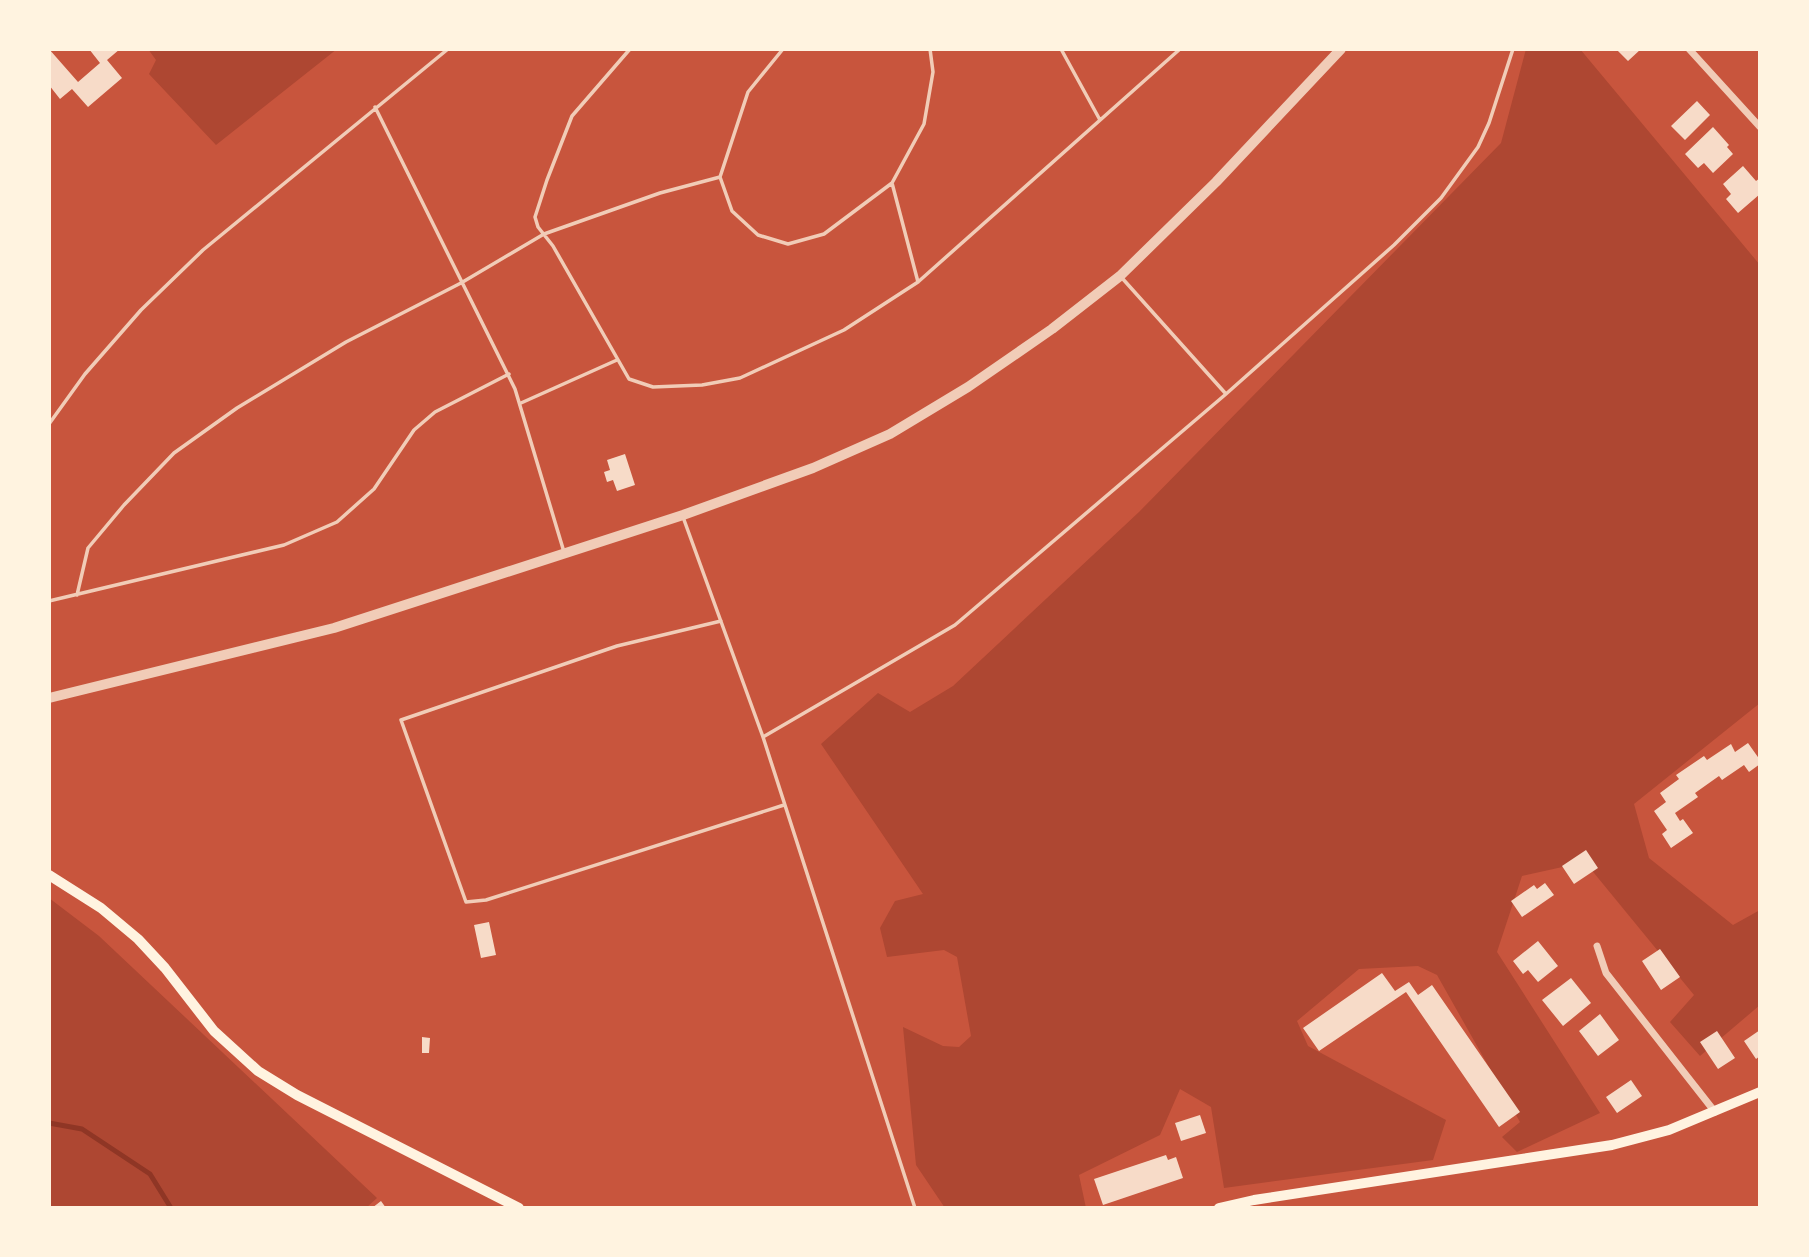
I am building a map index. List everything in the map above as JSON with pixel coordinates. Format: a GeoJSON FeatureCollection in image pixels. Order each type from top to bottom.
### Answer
{"type":"FeatureCollection","features":[{"type":"Feature","properties":{"kind":"main road"},"geometry":{"type":"LineString","coordinates":[[49,874],[101,908],[138,939],[165,968],[214,1031],[258,1071],[297,1095],[519,1208]]}},
{"type":"Feature","properties":{"kind":"main road"},"geometry":{"type":"LineString","coordinates":[[1219,1208],[1254,1200],[1591,1149],[1669,1130],[1760,1092]]}},
{"type":"Feature","properties":{"kind":"street"},"geometry":{"type":"LineString","coordinates":[[49,698],[311,634],[682,515],[813,468],[890,434],[978,380],[1120,276],[1216,182],[1340,49]]}},
{"type":"Feature","properties":{"kind":"street"},"geometry":{"type":"LineString","coordinates":[[1689,49],[1760,127]]}},
{"type":"Feature","properties":{"kind":"street"},"geometry":{"type":"LineString","coordinates":[[1597,946],[1606,972],[1715,1112]]}},
{"type":"Feature","properties":{"kind":"lane"},"geometry":{"type":"LineString","coordinates":[[49,424],[85,374],[141,310],[203,250],[449,49]]}},
{"type":"Feature","properties":{"kind":"lane"},"geometry":{"type":"LineString","coordinates":[[630,49],[572,116],[535,217],[629,379],[653,387],[702,385],[740,378],[844,330],[918,282],[1180,49]]}},
{"type":"Feature","properties":{"kind":"lane"},"geometry":{"type":"LineString","coordinates":[[783,49],[748,92],[720,177],[732,211],[758,235],[788,244],[824,234],[892,183],[924,124],[933,72],[930,49]]}},
{"type":"Feature","properties":{"kind":"lane"},"geometry":{"type":"LineString","coordinates":[[1061,49],[1100,120]]}},
{"type":"Feature","properties":{"kind":"lane"},"geometry":{"type":"LineString","coordinates":[[763,737],[954,625],[1226,394],[1394,245],[1441,198],[1469,162],[1483,137],[1513,49]]}},
{"type":"Feature","properties":{"kind":"lane"},"geometry":{"type":"LineString","coordinates":[[375,107],[509,374],[521,403],[565,554]]}},
{"type":"Feature","properties":{"kind":"lane"},"geometry":{"type":"LineString","coordinates":[[77,595],[88,548],[124,505],[174,453],[237,408],[346,342],[461,283],[544,234],[660,193],[720,177]]}},
{"type":"Feature","properties":{"kind":"lane"},"geometry":{"type":"LineString","coordinates":[[892,183],[918,282]]}},
{"type":"Feature","properties":{"kind":"lane"},"geometry":{"type":"LineString","coordinates":[[1120,276],[1226,394]]}},
{"type":"Feature","properties":{"kind":"lane"},"geometry":{"type":"LineString","coordinates":[[521,403],[617,360]]}},
{"type":"Feature","properties":{"kind":"lane"},"geometry":{"type":"LineString","coordinates":[[49,601],[284,545],[337,522],[374,489],[414,430],[435,412],[509,374]]}},
{"type":"Feature","properties":{"kind":"lane"},"geometry":{"type":"LineString","coordinates":[[682,515],[763,737],[915,1208]]}},
{"type":"Feature","properties":{"kind":"lane"},"geometry":{"type":"LineString","coordinates":[[721,621],[617,646],[401,720],[466,902],[486,900],[784,805]]}},
{"type":"Feature","properties":{"kind":"shaded area"},"geometry":{"type":"Polygon","coordinates":[[[148,49],[337,49],[216,145],[149,74],[156,60],[148,49]]]}},
{"type":"Feature","properties":{"kind":"shaded area"},"geometry":{"type":"Polygon","coordinates":[[[1526,49],[1580,49],[1760,265],[1760,703],[1634,804],[1649,858],[1733,925],[1760,910],[1760,1005],[1700,1056],[1670,1022],[1694,995],[1585,862],[1522,876],[1497,952],[1600,1113],[1517,1152],[1502,1137],[1520,1122],[1437,975],[1418,966],[1359,969],[1297,1021],[1308,1046],[1446,1120],[1433,1160],[1224,1188],[1211,1107],[1180,1089],[1160,1135],[1079,1175],[1086,1208],[945,1208],[916,1165],[903,1027],[943,1046],[959,1047],[971,1036],[957,957],[944,950],[887,957],[880,928],[895,901],[923,894],[821,744],[878,693],[910,712],[953,686],[1139,512],[1501,143],[1526,49]]]}},
{"type":"Feature","properties":{"kind":"shaded area"},"geometry":{"type":"Polygon","coordinates":[[[49,898],[99,936],[377,1198],[366,1208],[49,1208],[49,898]]]}},
{"type":"Feature","properties":{"kind":"building"},"geometry":{"type":"Polygon","coordinates":[[[49,49],[78,82],[100,63],[89,49],[120,49],[107,60],[122,78],[88,107],[72,89],[60,99],[49,85],[49,49]]]}},
{"type":"Feature","properties":{"kind":"building"},"geometry":{"type":"Polygon","coordinates":[[[1616,49],[1641,49],[1628,61],[1616,49]]]}},
{"type":"Feature","properties":{"kind":"building"},"geometry":{"type":"Polygon","coordinates":[[[1697,101],[1710,115],[1685,140],[1671,126],[1697,101]]]}},
{"type":"Feature","properties":{"kind":"building"},"geometry":{"type":"Polygon","coordinates":[[[1713,127],[1729,145],[1727,147],[1733,154],[1713,173],[1704,163],[1698,168],[1685,154],[1713,127]]]}},
{"type":"Feature","properties":{"kind":"building"},"geometry":{"type":"Polygon","coordinates":[[[1743,166],[1756,181],[1760,178],[1760,194],[1738,213],[1726,199],[1731,194],[1723,184],[1743,166]]]}},
{"type":"Feature","properties":{"kind":"building"},"geometry":{"type":"Polygon","coordinates":[[[625,454],[635,485],[617,491],[613,480],[607,482],[604,472],[610,470],[607,460],[625,454]]]}},
{"type":"Feature","properties":{"kind":"building"},"geometry":{"type":"Polygon","coordinates":[[[1748,743],[1760,764],[1749,772],[1744,765],[1722,780],[1719,776],[1695,793],[1698,797],[1675,813],[1693,833],[1671,848],[1662,834],[1667,830],[1654,811],[1666,802],[1660,793],[1679,779],[1676,775],[1704,756],[1707,760],[1731,744],[1735,752],[1748,743]]]}},
{"type":"Feature","properties":{"kind":"building"},"geometry":{"type":"Polygon","coordinates":[[[1586,850],[1598,868],[1574,884],[1562,866],[1586,850]]]}},
{"type":"Feature","properties":{"kind":"building"},"geometry":{"type":"Polygon","coordinates":[[[1545,883],[1554,895],[1522,917],[1511,901],[1534,885],[1537,889],[1545,883]]]}},
{"type":"Feature","properties":{"kind":"building"},"geometry":{"type":"Polygon","coordinates":[[[489,922],[496,955],[481,958],[474,925],[489,922]]]}},
{"type":"Feature","properties":{"kind":"building"},"geometry":{"type":"Polygon","coordinates":[[[1538,941],[1558,966],[1538,982],[1528,970],[1523,974],[1513,961],[1538,941]]]}},
{"type":"Feature","properties":{"kind":"building"},"geometry":{"type":"Polygon","coordinates":[[[1660,949],[1680,977],[1661,990],[1642,961],[1660,949]]]}},
{"type":"Feature","properties":{"kind":"building"},"geometry":{"type":"Polygon","coordinates":[[[1382,973],[1395,991],[1409,982],[1418,995],[1432,985],[1520,1112],[1499,1127],[1406,992],[1319,1051],[1303,1028],[1382,973]]]}},
{"type":"Feature","properties":{"kind":"building"},"geometry":{"type":"Polygon","coordinates":[[[1571,978],[1591,1003],[1563,1026],[1542,1000],[1571,978]]]}},
{"type":"Feature","properties":{"kind":"building"},"geometry":{"type":"Polygon","coordinates":[[[1600,1014],[1619,1040],[1598,1056],[1579,1031],[1600,1014]]]}},
{"type":"Feature","properties":{"kind":"building"},"geometry":{"type":"Polygon","coordinates":[[[1760,1030],[1760,1056],[1756,1059],[1744,1041],[1760,1030]]]}},
{"type":"Feature","properties":{"kind":"building"},"geometry":{"type":"Polygon","coordinates":[[[1717,1031],[1735,1058],[1718,1069],[1700,1042],[1717,1031]]]}},
{"type":"Feature","properties":{"kind":"building"},"geometry":{"type":"Polygon","coordinates":[[[422,1037],[430,1038],[429,1053],[422,1053],[422,1037]]]}},
{"type":"Feature","properties":{"kind":"building"},"geometry":{"type":"Polygon","coordinates":[[[1631,1080],[1642,1096],[1617,1113],[1606,1097],[1631,1080]]]}},
{"type":"Feature","properties":{"kind":"building"},"geometry":{"type":"Polygon","coordinates":[[[1200,1115],[1206,1133],[1181,1141],[1175,1123],[1200,1115]]]}},
{"type":"Feature","properties":{"kind":"building"},"geometry":{"type":"Polygon","coordinates":[[[1166,1155],[1168,1160],[1176,1157],[1183,1178],[1103,1205],[1094,1179],[1166,1155]]]}},
{"type":"Feature","properties":{"kind":"building"},"geometry":{"type":"Polygon","coordinates":[[[381,1201],[386,1208],[372,1208],[381,1201]]]}},
{"type":"Feature","properties":{"kind":"waterway"},"geometry":{"type":"LineString","coordinates":[[49,1123],[82,1129],[150,1174],[171,1208]]}}]}
